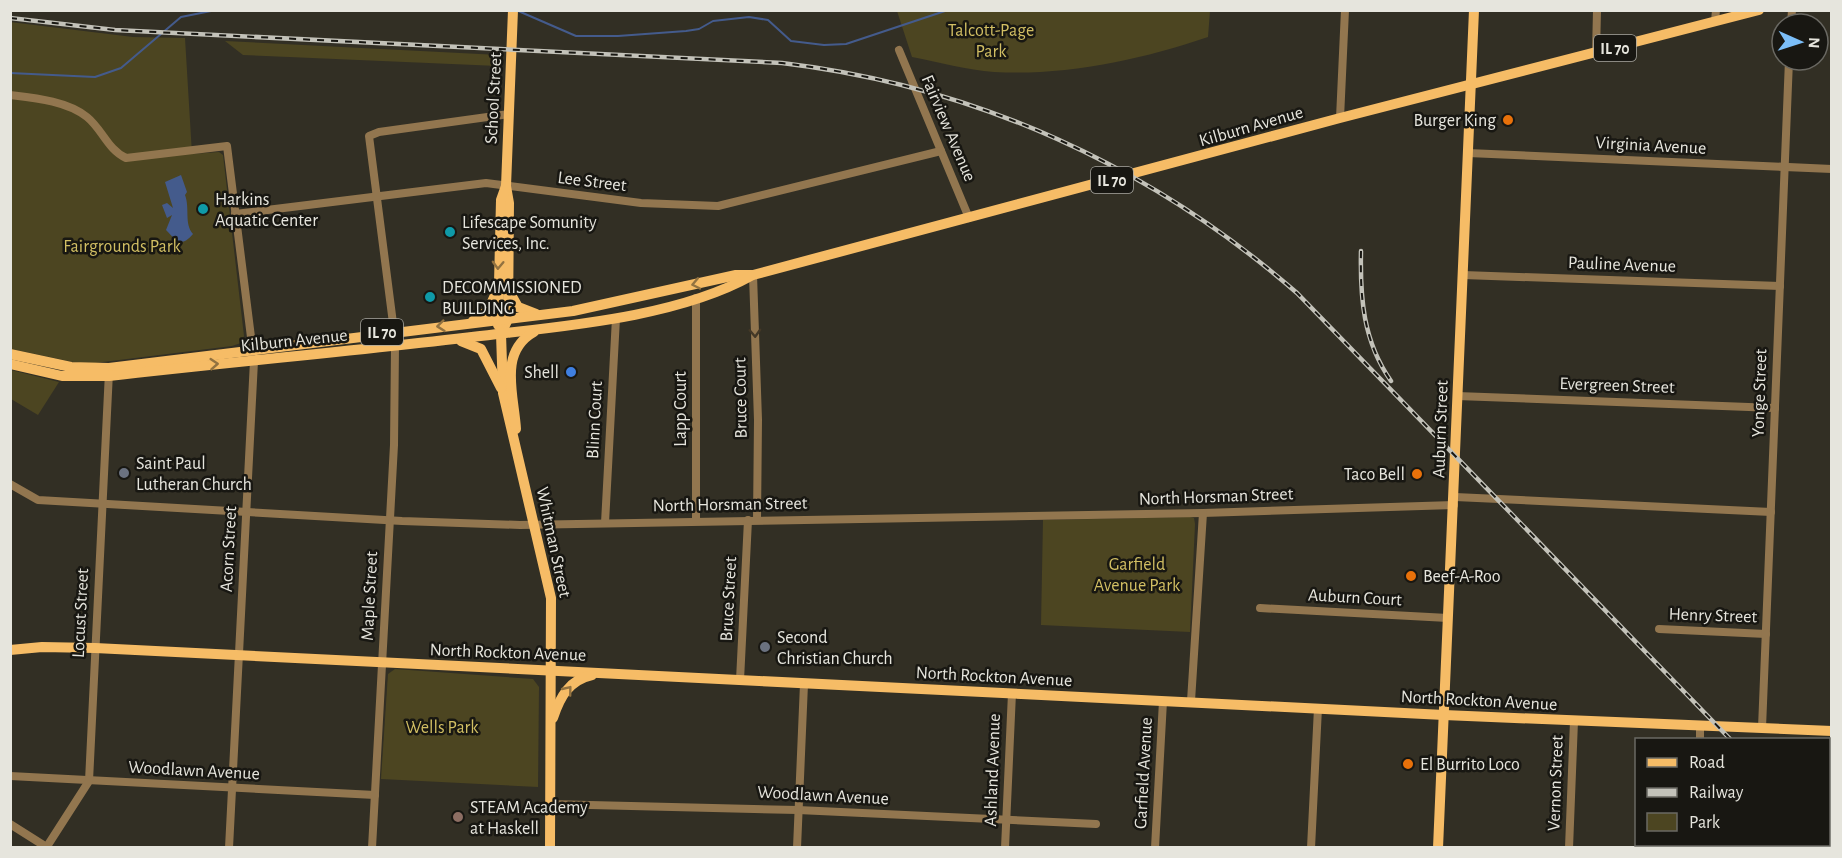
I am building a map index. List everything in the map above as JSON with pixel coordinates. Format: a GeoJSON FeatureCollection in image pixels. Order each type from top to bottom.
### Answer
{"type":"FeatureCollection","features":[{"type":"Feature","properties":{"kind":"main road","name":"School Street"},"geometry":{"type":"LineString","coordinates":[[501,334],[503,284],[501,200],[506,186],[513,10]]}},
{"type":"Feature","properties":{"kind":"main road","name":"Auburn Street"},"geometry":{"type":"LineString","coordinates":[[1438,848],[1455,501],[1457,396],[1474,10]]}},
{"type":"Feature","properties":{"kind":"main road","name":"Kilburn Avenue"},"geometry":{"type":"LineString","coordinates":[[10,364],[62,376],[254,361],[540,330],[616,318],[696,298],[753,275],[1340,118],[1596,53],[1716,16],[1759,10]]}},
{"type":"Feature","properties":{"kind":"main road","name":"Kilburn Avenue"},"geometry":{"type":"LineString","coordinates":[[10,354],[71,367],[109,372],[253,348],[573,311],[736,275],[753,275]]}},
{"type":"Feature","properties":{"kind":"main road"},"geometry":{"type":"LineString","coordinates":[[466,323],[488,311],[503,284],[518,307],[542,315]]}},
{"type":"Feature","properties":{"kind":"main road"},"geometry":{"type":"LineString","coordinates":[[517,451],[511,361],[520,341],[540,330]]}},
{"type":"Feature","properties":{"kind":"main road","name":"Whitman Street"},"geometry":{"type":"LineString","coordinates":[[501,334],[503,393],[551,598],[550,848]]}},
{"type":"Feature","properties":{"kind":"main road"},"geometry":{"type":"LineString","coordinates":[[452,339],[471,343],[481,349],[503,393]]}},
{"type":"Feature","properties":{"kind":"main road","name":"North Rockton Avenue"},"geometry":{"type":"LineString","coordinates":[[10,650],[42,647],[95,648],[1444,715],[1832,731]]}},
{"type":"Feature","properties":{"kind":"main road"},"geometry":{"type":"LineString","coordinates":[[550,727],[557,705],[573,683],[580,678],[605,673]]}},
{"type":"Feature","properties":{"kind":"street"},"geometry":{"type":"LineString","coordinates":[[1340,118],[1345,10]]}},
{"type":"Feature","properties":{"kind":"street"},"geometry":{"type":"LineString","coordinates":[[1596,53],[1597,10]]}},
{"type":"Feature","properties":{"kind":"street","name":"Fairview Avenue"},"geometry":{"type":"LineString","coordinates":[[899,50],[969,218]]}},
{"type":"Feature","properties":{"kind":"street","name":"Yonge Street"},"geometry":{"type":"LineString","coordinates":[[1762,728],[1789,72]]}},
{"type":"Feature","properties":{"kind":"street","name":"Acorn Street"},"geometry":{"type":"LineString","coordinates":[[10,94],[54,102],[87,117],[118,155],[126,158],[227,146],[254,361],[229,848]]}},
{"type":"Feature","properties":{"kind":"street"},"geometry":{"type":"LineString","coordinates":[[394,331],[369,136],[402,128],[509,114]]}},
{"type":"Feature","properties":{"kind":"street","name":"Lee Street"},"geometry":{"type":"LineString","coordinates":[[235,214],[486,183],[641,203],[718,206],[941,151]]}},
{"type":"Feature","properties":{"kind":"street","name":"Virginia Avenue"},"geometry":{"type":"LineString","coordinates":[[1468,153],[1832,169]]}},
{"type":"Feature","properties":{"kind":"street","name":"Bruce Court"},"geometry":{"type":"LineString","coordinates":[[753,275],[758,420],[753,520]]}},
{"type":"Feature","properties":{"kind":"street","name":"Pauline Avenue"},"geometry":{"type":"LineString","coordinates":[[1463,275],[1780,286]]}},
{"type":"Feature","properties":{"kind":"street","name":"Lapp Court"},"geometry":{"type":"LineString","coordinates":[[696,298],[696,521]]}},
{"type":"Feature","properties":{"kind":"street","name":"Blinn Court"},"geometry":{"type":"LineString","coordinates":[[605,523],[616,318]]}},
{"type":"Feature","properties":{"kind":"street","name":"Maple Street"},"geometry":{"type":"LineString","coordinates":[[372,848],[390,520],[395,346]]}},
{"type":"Feature","properties":{"kind":"street","name":"Locust Street"},"geometry":{"type":"LineString","coordinates":[[47,847],[88,781],[109,372]]}},
{"type":"Feature","properties":{"kind":"street","name":"Evergreen Street"},"geometry":{"type":"LineString","coordinates":[[1457,396],[1775,408]]}},
{"type":"Feature","properties":{"kind":"street","name":"North Horsman Street"},"geometry":{"type":"LineString","coordinates":[[10,484],[38,500],[390,520],[534,524],[1203,513],[1455,501],[1771,512]]}},
{"type":"Feature","properties":{"kind":"street"},"geometry":{"type":"LineString","coordinates":[[1191,701],[1203,513]]}},
{"type":"Feature","properties":{"kind":"street","name":"Bruce Street"},"geometry":{"type":"LineString","coordinates":[[740,680],[753,520]]}},
{"type":"Feature","properties":{"kind":"street","name":"Auburn Court"},"geometry":{"type":"LineString","coordinates":[[1260,609],[1448,618]]}},
{"type":"Feature","properties":{"kind":"street","name":"Henry Street"},"geometry":{"type":"LineString","coordinates":[[1659,629],[1766,634]]}},
{"type":"Feature","properties":{"kind":"street"},"geometry":{"type":"LineString","coordinates":[[797,848],[804,684]]}},
{"type":"Feature","properties":{"kind":"street","name":"Ashland Avenue"},"geometry":{"type":"LineString","coordinates":[[1005,848],[1012,693]]}},
{"type":"Feature","properties":{"kind":"street","name":"Garfield Avenue"},"geometry":{"type":"LineString","coordinates":[[1155,848],[1163,701]]}},
{"type":"Feature","properties":{"kind":"street"},"geometry":{"type":"LineString","coordinates":[[1311,848],[1318,708]]}},
{"type":"Feature","properties":{"kind":"street","name":"Vernon Street"},"geometry":{"type":"LineString","coordinates":[[1569,848],[1574,721]]}},
{"type":"Feature","properties":{"kind":"street"},"geometry":{"type":"LineString","coordinates":[[1700,724],[1700,738]]}},
{"type":"Feature","properties":{"kind":"street","name":"Woodlawn Avenue"},"geometry":{"type":"LineString","coordinates":[[10,776],[375,795]]}},
{"type":"Feature","properties":{"kind":"street","name":"Woodlawn Avenue"},"geometry":{"type":"LineString","coordinates":[[549,804],[798,810],[1006,822],[1096,824]]}},
{"type":"Feature","properties":{"kind":"street"},"geometry":{"type":"LineString","coordinates":[[10,824],[47,847]]}},
{"type":"Feature","properties":{"kind":"green space","name":"Talcott-Page Park"},"geometry":{"type":"Polygon","coordinates":[[[897,10],[1210,11],[1208,37],[1156,53],[1103,65],[1021,73],[963,68],[912,57],[897,10]]]}},
{"type":"Feature","properties":{"kind":"green space","name":"Fairgrounds Park"},"geometry":{"type":"Polygon","coordinates":[[[10,22],[133,37],[185,38],[192,154],[219,152],[223,155],[244,336],[241,343],[95,363],[73,362],[11,349],[10,22]]]}},
{"type":"Feature","properties":{"kind":"green space"},"geometry":{"type":"Polygon","coordinates":[[[225,41],[499,55],[498,66],[243,55],[225,41]]]}},
{"type":"Feature","properties":{"kind":"green space"},"geometry":{"type":"Polygon","coordinates":[[[11,370],[59,382],[38,415],[11,399],[11,370]]]}},
{"type":"Feature","properties":{"kind":"green space","name":"Garfield Avenue Park"},"geometry":{"type":"Polygon","coordinates":[[[1194,518],[1195,524],[1190,632],[1041,625],[1043,520],[1194,518]]]}},
{"type":"Feature","properties":{"kind":"green space","name":"Wells Park"},"geometry":{"type":"Polygon","coordinates":[[[395,669],[533,679],[539,687],[538,787],[381,779],[388,674],[395,669]]]}},
{"type":"Feature","properties":{"kind":"water"},"geometry":{"type":"Polygon","coordinates":[[[181,175],[187,192],[185,195],[188,221],[193,234],[189,239],[181,242],[166,230],[172,215],[167,218],[162,205],[167,203],[173,208],[165,182],[181,175]]]}},
{"type":"Feature","properties":{"kind":"waterway"},"geometry":{"type":"LineString","coordinates":[[10,73],[95,77],[121,68],[181,17],[216,10]]}},
{"type":"Feature","properties":{"kind":"waterway"},"geometry":{"type":"LineString","coordinates":[[516,10],[576,36],[618,36],[686,31],[699,29],[713,21],[749,17],[768,20],[791,41],[824,45],[846,44],[948,10]]}},
{"type":"Feature","properties":{"kind":"railway"},"geometry":{"type":"LineString","coordinates":[[10,18],[115,30],[782,63],[854,74],[923,91],[991,112],[1057,139],[1121,170],[1182,207],[1241,248],[1297,293],[1729,738]]}},
{"type":"Feature","properties":{"kind":"railway"},"geometry":{"type":"LineString","coordinates":[[1361,251],[1361,286],[1365,319],[1374,350],[1391,381]]}},
{"type":"Feature","properties":{"kind":"place","name":"Burger King"},"geometry":{"type":"Point","coordinates":[1508,120]}},
{"type":"Feature","properties":{"kind":"place","name":"Harkins Aquatic Center"},"geometry":{"type":"Point","coordinates":[203,209]}},
{"type":"Feature","properties":{"kind":"place","name":"Lifescape Somunity Services, Inc."},"geometry":{"type":"Point","coordinates":[450,232]}},
{"type":"Feature","properties":{"kind":"place","name":"DECOMMISSIONED BUILDING"},"geometry":{"type":"Point","coordinates":[430,297]}},
{"type":"Feature","properties":{"kind":"place","name":"Shell"},"geometry":{"type":"Point","coordinates":[571,372]}},
{"type":"Feature","properties":{"kind":"place","name":"Saint Paul Lutheran Church"},"geometry":{"type":"Point","coordinates":[124,473]}},
{"type":"Feature","properties":{"kind":"place","name":"Taco Bell"},"geometry":{"type":"Point","coordinates":[1417,474]}},
{"type":"Feature","properties":{"kind":"place","name":"Beef-A-Roo"},"geometry":{"type":"Point","coordinates":[1411,576]}},
{"type":"Feature","properties":{"kind":"place","name":"Second Christian Church"},"geometry":{"type":"Point","coordinates":[765,647]}},
{"type":"Feature","properties":{"kind":"place","name":"El Burrito Loco"},"geometry":{"type":"Point","coordinates":[1408,764]}},
{"type":"Feature","properties":{"kind":"place","name":"STEAM Academy at Haskell"},"geometry":{"type":"Point","coordinates":[458,817]}}]}
